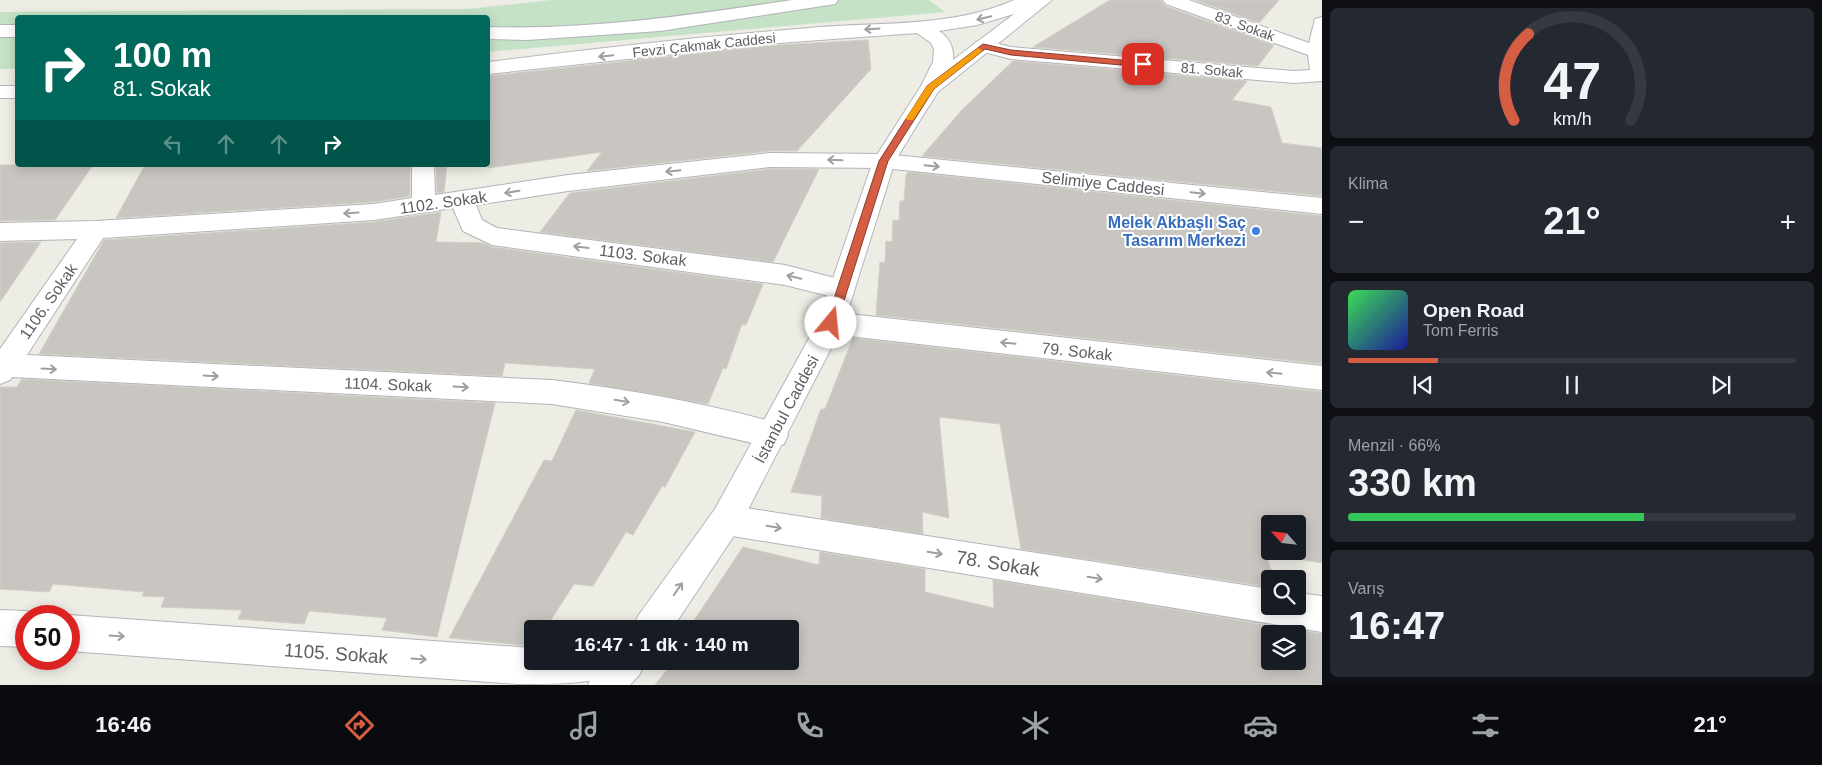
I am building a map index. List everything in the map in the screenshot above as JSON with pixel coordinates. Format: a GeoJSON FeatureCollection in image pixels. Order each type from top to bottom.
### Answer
{"type":"FeatureCollection","features":[{"type":"Feature","properties":{"kind":"street"},"geometry":{"type":"LineString","coordinates":[[490,33],[527,34],[660,25],[829,0]]}},
{"type":"Feature","properties":{"kind":"street","name":"Fevzi Çakmak Caddesi"},"geometry":{"type":"LineString","coordinates":[[490,68],[821,33],[900,27],[921,28],[991,16],[1029,0]]}},
{"type":"Feature","properties":{"kind":"street","name":"İstanbul Caddesi"},"geometry":{"type":"LineString","coordinates":[[656,620],[726,520],[831,323],[884,161],[930,88],[1043,0]]}},
{"type":"Feature","properties":{"kind":"street","name":"83. Sokak"},"geometry":{"type":"LineString","coordinates":[[1172,0],[1317,52]]}},
{"type":"Feature","properties":{"kind":"street"},"geometry":{"type":"LineString","coordinates":[[1321,79],[1317,52],[1322,23]]}},
{"type":"Feature","properties":{"kind":"street"},"geometry":{"type":"LineString","coordinates":[[921,28],[938,39],[944,49],[943,62],[930,88]]}},
{"type":"Feature","properties":{"kind":"street"},"geometry":{"type":"LineString","coordinates":[[0,31],[15,31]]}},
{"type":"Feature","properties":{"kind":"street","name":"81. Sokak"},"geometry":{"type":"LineString","coordinates":[[983,46],[1011,53],[1321,79]]}},
{"type":"Feature","properties":{"kind":"street"},"geometry":{"type":"LineString","coordinates":[[0,92],[15,92]]}},
{"type":"Feature","properties":{"kind":"street","name":"1102. Sokak"},"geometry":{"type":"LineString","coordinates":[[0,232],[96,230],[374,212],[568,183],[770,160],[884,161]]}},
{"type":"Feature","properties":{"kind":"street","name":"Selimiye Caddesi"},"geometry":{"type":"LineString","coordinates":[[884,161],[1322,206]]}},
{"type":"Feature","properties":{"kind":"street"},"geometry":{"type":"LineString","coordinates":[[423,167],[424,205]]}},
{"type":"Feature","properties":{"kind":"street","name":"1103. Sokak"},"geometry":{"type":"LineString","coordinates":[[462,200],[472,225],[492,236],[786,275],[842,289]]}},
{"type":"Feature","properties":{"kind":"street","name":"1106. Sokak"},"geometry":{"type":"LineString","coordinates":[[1,368],[96,230]]}},
{"type":"Feature","properties":{"kind":"street","name":"79. Sokak"},"geometry":{"type":"LineString","coordinates":[[831,323],[1322,378]]}},
{"type":"Feature","properties":{"kind":"street","name":"1104. Sokak"},"geometry":{"type":"LineString","coordinates":[[1,368],[552,392],[621,400],[727,422],[773,434]]}},
{"type":"Feature","properties":{"kind":"street","name":"78. Sokak"},"geometry":{"type":"LineString","coordinates":[[726,520],[1261,604]]}},
{"type":"Feature","properties":{"kind":"street","name":"78. Sokak"},"geometry":{"type":"LineString","coordinates":[[1306,611],[1322,614]]}},
{"type":"Feature","properties":{"kind":"street"},"geometry":{"type":"LineString","coordinates":[[0,628],[15,629]]}},
{"type":"Feature","properties":{"kind":"street","name":"1105. Sokak"},"geometry":{"type":"LineString","coordinates":[[80,634],[524,666]]}},
{"type":"Feature","properties":{"kind":"street"},"geometry":{"type":"LineString","coordinates":[[606,685],[619,670]]}},
{"type":"Feature","properties":{"kind":"green space"},"geometry":{"type":"Polygon","coordinates":[[[552,0],[929,0],[945,12],[490,52],[490,15],[15,15],[15,69],[0,69],[0,12],[468,9],[552,0]]]}},
{"type":"Feature","properties":{"kind":"building"},"geometry":{"type":"Polygon","coordinates":[[[1110,0],[1161,0],[1165,6],[1274,45],[1258,66],[1033,47],[1110,0]]]}},
{"type":"Feature","properties":{"kind":"building"},"geometry":{"type":"Polygon","coordinates":[[[1195,0],[1279,0],[1259,23],[1195,0]]]}},
{"type":"Feature","properties":{"kind":"building"},"geometry":{"type":"Polygon","coordinates":[[[868,40],[871,69],[797,151],[770,151],[587,171],[602,152],[488,168],[490,167],[490,76],[778,45],[868,40]]]}},
{"type":"Feature","properties":{"kind":"building"},"geometry":{"type":"Polygon","coordinates":[[[1013,61],[1247,81],[1232,100],[1271,107],[1282,143],[1322,148],[1322,196],[922,156],[962,110],[1013,61]]]}},
{"type":"Feature","properties":{"kind":"building"},"geometry":{"type":"Polygon","coordinates":[[[0,165],[15,165],[15,167],[92,167],[55,220],[0,221],[0,165]]]}},
{"type":"Feature","properties":{"kind":"building"},"geometry":{"type":"Polygon","coordinates":[[[144,167],[410,167],[410,196],[374,202],[116,218],[144,167]]]}},
{"type":"Feature","properties":{"kind":"building"},"geometry":{"type":"Polygon","coordinates":[[[436,167],[447,167],[444,192],[437,193],[436,167]]]}},
{"type":"Feature","properties":{"kind":"building"},"geometry":{"type":"Polygon","coordinates":[[[770,169],[819,169],[773,262],[540,232],[570,193],[770,169]]]}},
{"type":"Feature","properties":{"kind":"building"},"geometry":{"type":"Polygon","coordinates":[[[908,172],[1322,216],[1322,364],[876,315],[880,262],[885,263],[886,241],[892,242],[893,220],[899,221],[900,201],[904,201],[906,175],[908,172]]]}},
{"type":"Feature","properties":{"kind":"building"},"geometry":{"type":"Polygon","coordinates":[[[441,212],[436,242],[483,243],[492,247],[763,284],[746,325],[742,324],[726,369],[723,368],[708,404],[589,383],[595,369],[505,363],[502,376],[39,354],[104,240],[374,222],[441,212]]]}},
{"type":"Feature","properties":{"kind":"building"},"geometry":{"type":"Polygon","coordinates":[[[41,242],[0,302],[0,243],[41,242]]]}},
{"type":"Feature","properties":{"kind":"building"},"geometry":{"type":"Polygon","coordinates":[[[853,338],[1322,392],[1322,563],[1303,560],[1306,560],[1306,515],[1261,515],[1261,560],[1268,560],[1271,570],[1261,570],[1261,586],[1021,549],[1000,424],[939,417],[949,518],[922,512],[923,534],[821,518],[822,496],[791,492],[821,409],[825,409],[853,338]]]}},
{"type":"Feature","properties":{"kind":"building"},"geometry":{"type":"Polygon","coordinates":[[[22,379],[495,403],[437,637],[382,630],[387,618],[309,611],[304,624],[238,619],[242,610],[161,607],[165,597],[142,596],[144,592],[53,584],[49,592],[0,589],[0,387],[17,387],[22,379]]]}},
{"type":"Feature","properties":{"kind":"building"},"geometry":{"type":"Polygon","coordinates":[[[576,410],[695,432],[665,487],[662,486],[633,535],[626,532],[593,586],[574,584],[551,620],[524,620],[524,645],[449,638],[544,460],[552,461],[576,410]]]}},
{"type":"Feature","properties":{"kind":"building"},"geometry":{"type":"Polygon","coordinates":[[[743,547],[819,565],[820,552],[925,569],[925,592],[994,608],[993,580],[1267,625],[1261,625],[1261,670],[1306,670],[1306,631],[1322,634],[1322,685],[655,685],[667,670],[799,670],[799,620],[694,620],[743,547]]]}},
{"type":"Feature","properties":{"kind":"slow traffic"},"geometry":{"type":"LineString","coordinates":[[910,118],[930,88],[978,50]]}},
{"type":"Feature","properties":{"kind":"place","name":"Melek Akbaşlı Saç Tasarım Merkezi"},"geometry":{"type":"Point","coordinates":[1256,231]}},
{"type":"Feature","properties":{"kind":"route"},"geometry":{"type":"LineString","coordinates":[[831,323],[884,161],[930,88],[983,46],[1011,53],[1143,64]]}}]}
